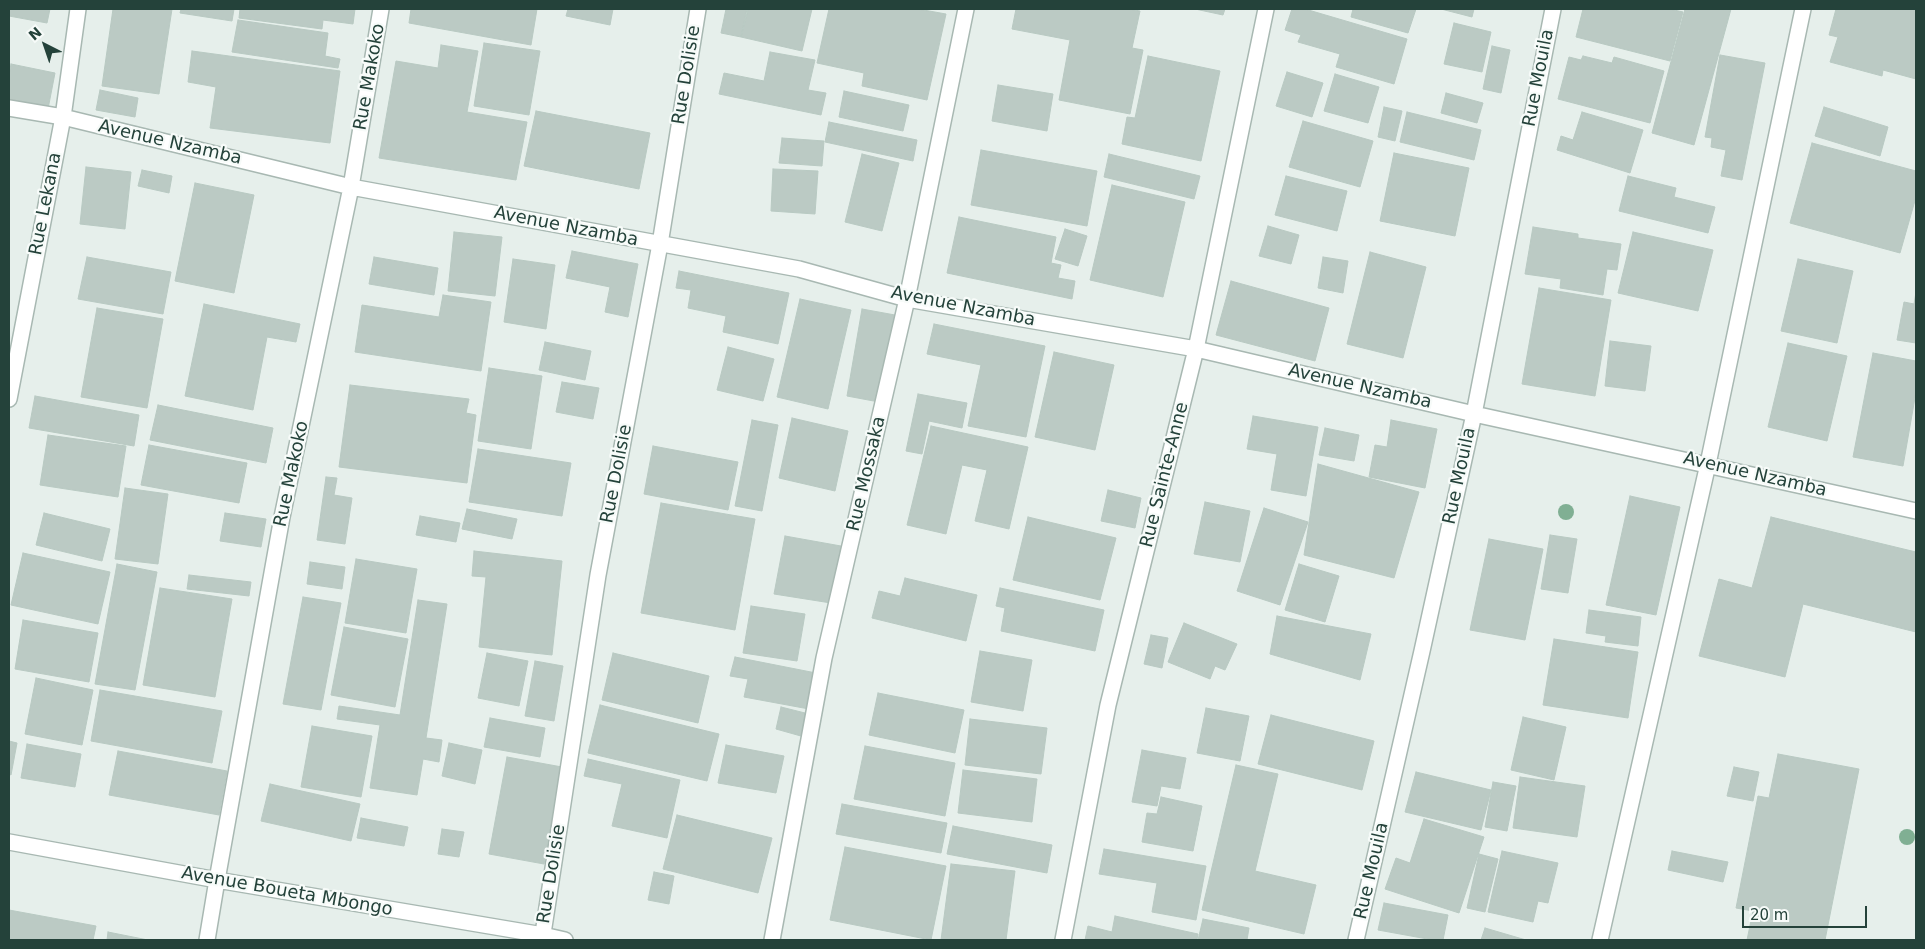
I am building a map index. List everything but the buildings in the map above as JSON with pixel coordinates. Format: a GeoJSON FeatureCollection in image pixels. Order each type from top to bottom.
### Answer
{"type":"FeatureCollection","features":[{"type":"Feature","properties":{"kind":"street","name":"Rue Lekana"},"geometry":{"type":"LineString","coordinates":[[9,399],[63,117],[78,9]]}},
{"type":"Feature","properties":{"kind":"street","name":"Rue Makoko"},"geometry":{"type":"LineString","coordinates":[[207,940],[216,880],[282,517],[351,187],[381,9]]}},
{"type":"Feature","properties":{"kind":"street","name":"Rue Dolisie"},"geometry":{"type":"LineString","coordinates":[[543,938],[598,575],[660,244],[698,9]]}},
{"type":"Feature","properties":{"kind":"street","name":"Rue Mossaka"},"geometry":{"type":"LineString","coordinates":[[772,940],[824,658],[907,299],[966,9]]}},
{"type":"Feature","properties":{"kind":"street","name":"Rue Sainte-Anne"},"geometry":{"type":"LineString","coordinates":[[1063,940],[1108,705],[1196,349],[1266,9]]}},
{"type":"Feature","properties":{"kind":"street","name":"Rue Mouila"},"geometry":{"type":"LineString","coordinates":[[1356,940],[1474,414],[1553,9]]}},
{"type":"Feature","properties":{"kind":"street"},"geometry":{"type":"LineString","coordinates":[[1600,940],[1708,464],[1803,9]]}},
{"type":"Feature","properties":{"kind":"street","name":"Avenue Nzamba"},"geometry":{"type":"LineString","coordinates":[[9,108],[63,117],[351,187],[799,269],[907,299],[1196,349],[1474,414],[1916,511]]}},
{"type":"Feature","properties":{"kind":"street","name":"Avenue Boueta Mbongo"},"geometry":{"type":"LineString","coordinates":[[9,842],[543,938],[565,940]]}}]}
